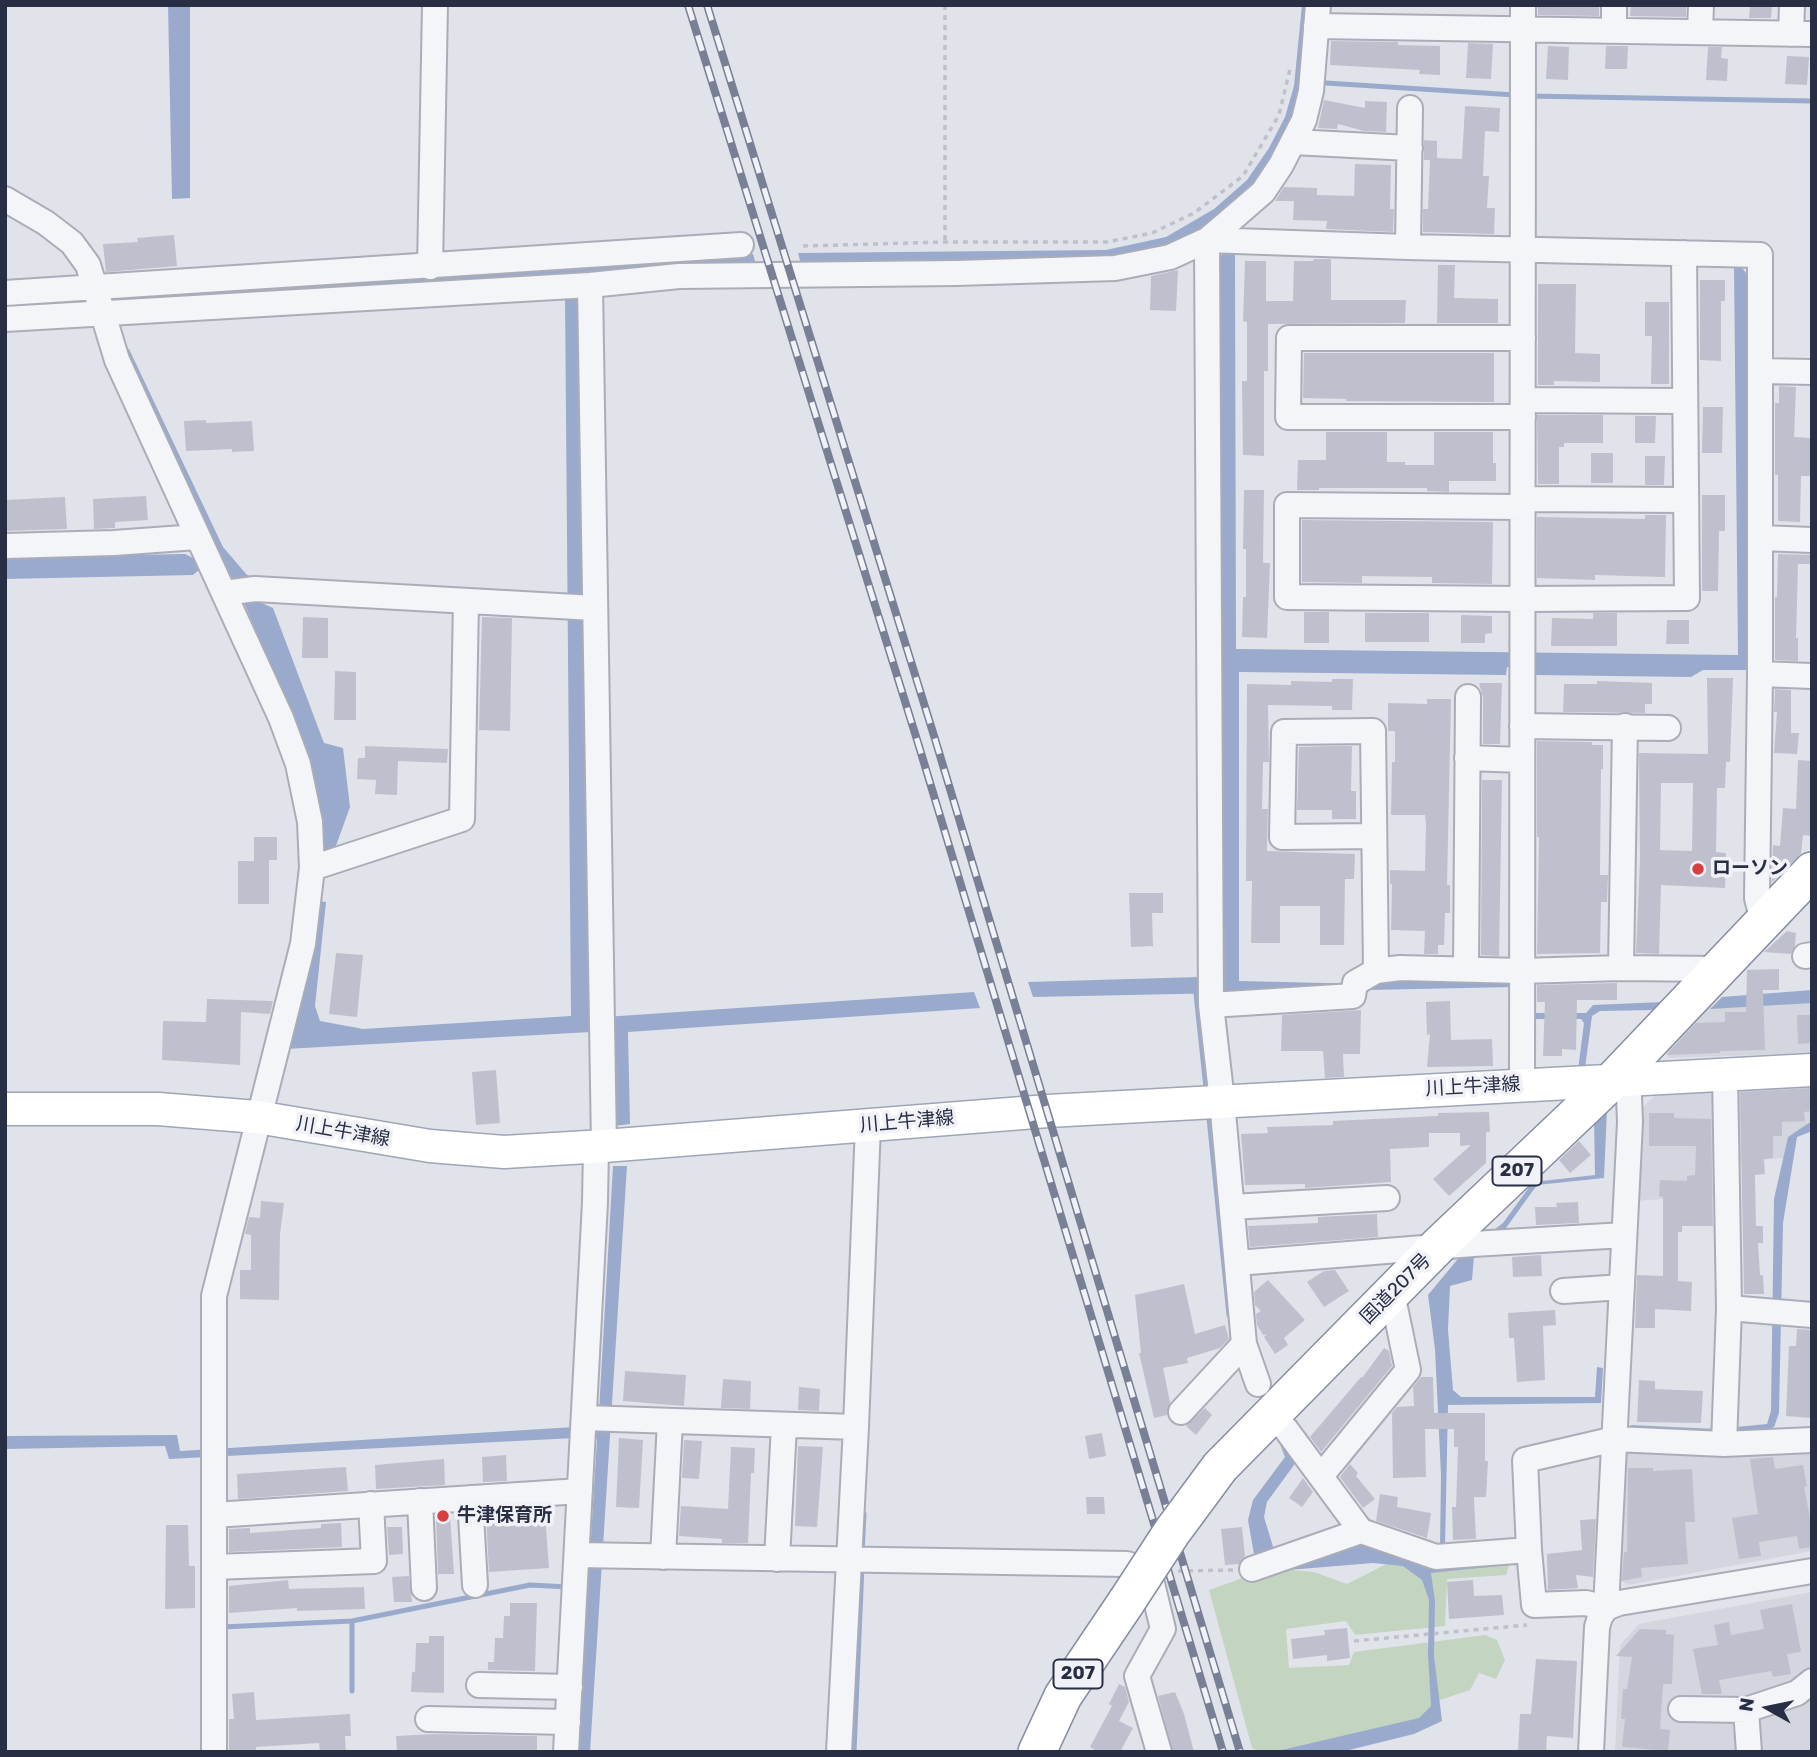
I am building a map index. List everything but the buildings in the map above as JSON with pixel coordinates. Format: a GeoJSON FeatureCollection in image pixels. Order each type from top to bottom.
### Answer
{"type":"FeatureCollection","features":[{"type":"Feature","properties":{"kind":"highway","name":"国道207号"},"geometry":{"type":"LineString","coordinates":[[1037,1752],[1063,1696],[1172,1532],[1220,1467],[1392,1293],[1468,1244],[1613,1080],[1812,872]]}},
{"type":"Feature","properties":{"kind":"main road","name":"川上牛津線"},"geometry":{"type":"LineString","coordinates":[[5,1109],[158,1109],[257,1117],[430,1146],[503,1152],[600,1147],[1048,1111],[1812,1070]]}},
{"type":"Feature","properties":{"kind":"street"},"geometry":{"type":"LineString","coordinates":[[430,267],[435,5]]}},
{"type":"Feature","properties":{"kind":"street"},"geometry":{"type":"LineString","coordinates":[[1614,5],[1614,30]]}},
{"type":"Feature","properties":{"kind":"street"},"geometry":{"type":"LineString","coordinates":[[1700,32],[1701,5]]}},
{"type":"Feature","properties":{"kind":"street"},"geometry":{"type":"LineString","coordinates":[[5,319],[590,285],[679,276],[957,273],[1115,268],[1170,257],[1207,240],[1263,192],[1304,120],[1311,92],[1317,15],[1523,17],[1614,30],[1801,34],[1792,5]]}},
{"type":"Feature","properties":{"kind":"street"},"geometry":{"type":"LineString","coordinates":[[1522,1084],[1523,17]]}},
{"type":"Feature","properties":{"kind":"street"},"geometry":{"type":"LineString","coordinates":[[1408,247],[1410,108]]}},
{"type":"Feature","properties":{"kind":"street"},"geometry":{"type":"LineString","coordinates":[[1293,142],[1410,148]]}},
{"type":"Feature","properties":{"kind":"street"},"geometry":{"type":"LineString","coordinates":[[5,199],[46,223],[72,243],[88,265],[117,360],[223,573],[281,718],[298,764],[310,822],[312,868],[303,944],[257,1117],[214,1296],[214,1752]]}},
{"type":"Feature","properties":{"kind":"street"},"geometry":{"type":"LineString","coordinates":[[1207,240],[1760,255],[1757,898],[1763,922]]}},
{"type":"Feature","properties":{"kind":"street"},"geometry":{"type":"LineString","coordinates":[[1207,240],[1211,1005],[1244,1344],[1258,1384]]}},
{"type":"Feature","properties":{"kind":"street"},"geometry":{"type":"LineString","coordinates":[[5,293],[741,245]]}},
{"type":"Feature","properties":{"kind":"street"},"geometry":{"type":"LineString","coordinates":[[1684,253],[1687,598],[1287,597],[1287,505],[1686,500]]}},
{"type":"Feature","properties":{"kind":"street"},"geometry":{"type":"LineString","coordinates":[[566,1752],[600,1147],[602,1039],[590,285]]}},
{"type":"Feature","properties":{"kind":"street"},"geometry":{"type":"LineString","coordinates":[[1523,338],[1289,338],[1288,417],[1685,401]]}},
{"type":"Feature","properties":{"kind":"street"},"geometry":{"type":"LineString","coordinates":[[1760,371],[1812,373]]}},
{"type":"Feature","properties":{"kind":"street"},"geometry":{"type":"LineString","coordinates":[[1760,538],[1812,540]]}},
{"type":"Feature","properties":{"kind":"street"},"geometry":{"type":"LineString","coordinates":[[5,546],[114,543],[223,573],[466,601],[594,608]]}},
{"type":"Feature","properties":{"kind":"street"},"geometry":{"type":"LineString","coordinates":[[312,868],[462,818],[466,601]]}},
{"type":"Feature","properties":{"kind":"street"},"geometry":{"type":"LineString","coordinates":[[1760,674],[1812,676]]}},
{"type":"Feature","properties":{"kind":"street"},"geometry":{"type":"LineString","coordinates":[[1466,968],[1468,697]]}},
{"type":"Feature","properties":{"kind":"street"},"geometry":{"type":"LineString","coordinates":[[1522,726],[1625,726],[1668,729]]}},
{"type":"Feature","properties":{"kind":"street"},"geometry":{"type":"LineString","coordinates":[[1621,968],[1625,726]]}},
{"type":"Feature","properties":{"kind":"street"},"geometry":{"type":"LineString","coordinates":[[1374,836],[1282,837],[1284,732],[1373,731],[1376,971]]}},
{"type":"Feature","properties":{"kind":"street"},"geometry":{"type":"LineString","coordinates":[[1468,758],[1522,760]]}},
{"type":"Feature","properties":{"kind":"street"},"geometry":{"type":"LineString","coordinates":[[1211,1005],[1353,996],[1355,983],[1376,971],[1400,968],[1522,971],[1718,969]]}},
{"type":"Feature","properties":{"kind":"street"},"geometry":{"type":"LineString","coordinates":[[1725,1074],[1729,1308],[1725,1433]]}},
{"type":"Feature","properties":{"kind":"street"},"geometry":{"type":"LineString","coordinates":[[1591,1752],[1597,1628],[1606,1608],[1630,1122],[1629,1096],[1613,1080]]}},
{"type":"Feature","properties":{"kind":"street"},"geometry":{"type":"LineString","coordinates":[[839,1752],[860,1560],[856,1427],[868,1125]]}},
{"type":"Feature","properties":{"kind":"street"},"geometry":{"type":"LineString","coordinates":[[1232,1207],[1387,1198]]}},
{"type":"Feature","properties":{"kind":"street"},"geometry":{"type":"LineString","coordinates":[[1237,1263],[1468,1244],[1625,1235]]}},
{"type":"Feature","properties":{"kind":"street"},"geometry":{"type":"LineString","coordinates":[[1563,1291],[1622,1287]]}},
{"type":"Feature","properties":{"kind":"street"},"geometry":{"type":"LineString","coordinates":[[1321,1476],[1408,1370],[1392,1293]]}},
{"type":"Feature","properties":{"kind":"street"},"geometry":{"type":"LineString","coordinates":[[1729,1308],[1812,1315]]}},
{"type":"Feature","properties":{"kind":"street"},"geometry":{"type":"LineString","coordinates":[[1181,1412],[1244,1344]]}},
{"type":"Feature","properties":{"kind":"street"},"geometry":{"type":"LineString","coordinates":[[584,1418],[856,1427]]}},
{"type":"Feature","properties":{"kind":"street"},"geometry":{"type":"LineString","coordinates":[[663,1557],[670,1421]]}},
{"type":"Feature","properties":{"kind":"street"},"geometry":{"type":"LineString","coordinates":[[777,1559],[784,1425]]}},
{"type":"Feature","properties":{"kind":"street"},"geometry":{"type":"LineString","coordinates":[[1285,1428],[1361,1531],[1436,1557],[1529,1550]]}},
{"type":"Feature","properties":{"kind":"street"},"geometry":{"type":"LineString","coordinates":[[1811,1447],[1725,1433],[1615,1438],[1525,1460],[1534,1605],[1586,1603],[1606,1608],[1619,1603],[1812,1571]]}},
{"type":"Feature","properties":{"kind":"street"},"geometry":{"type":"LineString","coordinates":[[214,1515],[580,1491]]}},
{"type":"Feature","properties":{"kind":"street"},"geometry":{"type":"LineString","coordinates":[[470,1498],[475,1585]]}},
{"type":"Feature","properties":{"kind":"street"},"geometry":{"type":"LineString","coordinates":[[420,1501],[424,1588]]}},
{"type":"Feature","properties":{"kind":"street"},"geometry":{"type":"LineString","coordinates":[[214,1567],[374,1561],[372,1504]]}},
{"type":"Feature","properties":{"kind":"street"},"geometry":{"type":"LineString","coordinates":[[1252,1569],[1361,1531]]}},
{"type":"Feature","properties":{"kind":"street"},"geometry":{"type":"LineString","coordinates":[[577,1555],[1127,1564],[1149,1571],[1163,1629],[1138,1676],[1159,1752]]}},
{"type":"Feature","properties":{"kind":"street"},"geometry":{"type":"LineString","coordinates":[[1681,1709],[1746,1710],[1797,1693],[1812,1681]]}},
{"type":"Feature","properties":{"kind":"street"},"geometry":{"type":"LineString","coordinates":[[479,1685],[570,1687]]}},
{"type":"Feature","properties":{"kind":"street"},"geometry":{"type":"LineString","coordinates":[[1746,1710],[1749,1752]]}},
{"type":"Feature","properties":{"kind":"street"},"geometry":{"type":"LineString","coordinates":[[428,1719],[568,1722]]}},
{"type":"Feature","properties":{"kind":"path"},"geometry":{"type":"LineString","coordinates":[[945,5],[945,242]]}},
{"type":"Feature","properties":{"kind":"path"},"geometry":{"type":"LineString","coordinates":[[803,246],[945,242],[1107,242],[1152,233],[1194,213],[1243,176],[1279,115],[1290,67]]}},
{"type":"Feature","properties":{"kind":"path"},"geometry":{"type":"LineString","coordinates":[[1149,1571],[1216,1572],[1252,1569]]}},
{"type":"Feature","properties":{"kind":"path"},"geometry":{"type":"LineString","coordinates":[[1353,1641],[1532,1624]]}},
{"type":"Feature","properties":{"kind":"shaded area"},"geometry":{"type":"Polygon","coordinates":[[[1812,1000],[1812,1053],[1668,1058],[1667,1049],[1709,1007],[1812,1000]]]}},
{"type":"Feature","properties":{"kind":"shaded area"},"geometry":{"type":"Polygon","coordinates":[[[1812,1085],[1812,1131],[1797,1137],[1786,1158],[1724,1162],[1723,1195],[1634,1201],[1641,1109],[1661,1090],[1812,1085]]]}},
{"type":"Feature","properties":{"kind":"shaded area"},"geometry":{"type":"Polygon","coordinates":[[[1812,1446],[1812,1551],[1628,1585],[1617,1578],[1625,1448],[1812,1446]]]}},
{"type":"Feature","properties":{"kind":"shaded area"},"geometry":{"type":"Polygon","coordinates":[[[1812,1592],[1812,1752],[1615,1752],[1620,1645],[1639,1624],[1812,1592]]]}},
{"type":"Feature","properties":{"kind":"green space"},"geometry":{"type":"Polygon","coordinates":[[[1394,1560],[1510,1562],[1506,1575],[1447,1579],[1445,1626],[1355,1635],[1346,1621],[1286,1629],[1289,1668],[1349,1665],[1354,1652],[1485,1635],[1497,1640],[1505,1660],[1496,1679],[1479,1673],[1470,1690],[1434,1702],[1420,1724],[1285,1752],[1262,1752],[1252,1748],[1209,1590],[1271,1568],[1314,1572],[1347,1584],[1394,1560]]]}},
{"type":"Feature","properties":{"kind":"water"},"geometry":{"type":"Polygon","coordinates":[[[168,5],[194,5],[190,6],[190,198],[172,199],[168,5]]]}},
{"type":"Feature","properties":{"kind":"water"},"geometry":{"type":"Polygon","coordinates":[[[1302,5],[1311,5],[1295,122],[1253,187],[1219,220],[1171,247],[1107,261],[801,264],[798,253],[1106,250],[1166,237],[1214,209],[1247,180],[1269,148],[1285,117],[1294,86],[1302,5]]]}},
{"type":"Feature","properties":{"kind":"water"},"geometry":{"type":"Polygon","coordinates":[[[1228,251],[1235,252],[1236,649],[1738,655],[1734,266],[1741,266],[1748,276],[1748,670],[1703,670],[1691,677],[1536,675],[1535,668],[1507,667],[1506,675],[1239,672],[1239,981],[1368,984],[1400,974],[1514,978],[1534,1013],[1586,1013],[1593,1005],[1663,1002],[1655,1010],[1600,1011],[1592,1016],[1585,1068],[1578,1070],[1584,1023],[1581,1019],[1532,1019],[1513,987],[1033,997],[1028,982],[1199,977],[1219,257],[1228,251]]]}},
{"type":"Feature","properties":{"kind":"water"},"geometry":{"type":"Polygon","coordinates":[[[753,254],[756,265],[5,309],[5,300],[753,254]]]}},
{"type":"Feature","properties":{"kind":"water"},"geometry":{"type":"Polygon","coordinates":[[[565,296],[579,297],[590,1018],[974,992],[980,1008],[628,1032],[630,1124],[615,1126],[591,1032],[285,1049],[316,901],[326,902],[315,1006],[320,1021],[363,1029],[571,1016],[565,296]]]}},
{"type":"Feature","properties":{"kind":"water"},"geometry":{"type":"Polygon","coordinates":[[[129,349],[223,547],[247,575],[269,581],[255,600],[273,608],[324,743],[343,748],[350,807],[333,854],[321,853],[310,763],[245,605],[247,598],[236,581],[223,570],[199,570],[193,575],[5,579],[5,557],[185,554],[193,558],[217,558],[123,350],[129,349]]]}},
{"type":"Feature","properties":{"kind":"water"},"geometry":{"type":"Polygon","coordinates":[[[1812,990],[1812,1003],[1710,1009],[1722,997],[1812,990]]]}},
{"type":"Feature","properties":{"kind":"water"},"geometry":{"type":"Polygon","coordinates":[[[1607,1109],[1604,1178],[1537,1185],[1506,1228],[1474,1256],[1472,1280],[1450,1286],[1448,1330],[1453,1390],[1461,1397],[1595,1397],[1597,1367],[1603,1368],[1601,1403],[1448,1405],[1445,1547],[1440,1547],[1441,1475],[1435,1349],[1428,1295],[1462,1254],[1503,1223],[1533,1182],[1595,1175],[1594,1120],[1607,1109]]]}},
{"type":"Feature","properties":{"kind":"water"},"geometry":{"type":"Polygon","coordinates":[[[1812,1123],[1812,1131],[1797,1137],[1783,1223],[1779,1413],[1774,1427],[1764,1431],[1710,1435],[1630,1428],[1631,1425],[1716,1429],[1767,1424],[1771,1411],[1774,1199],[1788,1137],[1812,1123]]]}},
{"type":"Feature","properties":{"kind":"water"},"geometry":{"type":"Polygon","coordinates":[[[613,1166],[627,1166],[590,1752],[578,1752],[597,1439],[169,1459],[165,1446],[5,1449],[5,1436],[177,1435],[180,1451],[575,1427],[598,1429],[613,1166]]]}},
{"type":"Feature","properties":{"kind":"water"},"geometry":{"type":"Polygon","coordinates":[[[1278,1439],[1294,1452],[1294,1465],[1267,1502],[1264,1517],[1274,1550],[1254,1554],[1248,1520],[1253,1500],[1285,1457],[1278,1439]]]}},
{"type":"Feature","properties":{"kind":"water"},"geometry":{"type":"Polygon","coordinates":[[[1358,1542],[1518,1559],[1517,1564],[1431,1573],[1435,1601],[1434,1656],[1442,1721],[1414,1734],[1341,1752],[1273,1752],[1419,1718],[1431,1706],[1429,1600],[1422,1580],[1403,1566],[1373,1563],[1264,1572],[1358,1542]]]}},
{"type":"Feature","properties":{"kind":"waterway"},"geometry":{"type":"LineString","coordinates":[[1326,83],[1515,95]]}},
{"type":"Feature","properties":{"kind":"waterway"},"geometry":{"type":"LineString","coordinates":[[1528,96],[1812,101]]}},
{"type":"Feature","properties":{"kind":"waterway"},"geometry":{"type":"LineString","coordinates":[[1196,994],[1206,1088]]}},
{"type":"Feature","properties":{"kind":"waterway"},"geometry":{"type":"LineString","coordinates":[[1209,1118],[1229,1315]]}},
{"type":"Feature","properties":{"kind":"waterway"},"geometry":{"type":"LineString","coordinates":[[862,1553],[864,1514]]}},
{"type":"Feature","properties":{"kind":"waterway"},"geometry":{"type":"LineString","coordinates":[[854,1752],[862,1566]]}},
{"type":"Feature","properties":{"kind":"waterway"},"geometry":{"type":"LineString","coordinates":[[222,1627],[352,1621],[530,1585],[569,1587]]}},
{"type":"Feature","properties":{"kind":"waterway"},"geometry":{"type":"LineString","coordinates":[[352,1621],[352,1691]]}},
{"type":"Feature","properties":{"kind":"railway"},"geometry":{"type":"LineString","coordinates":[[688,5],[918,743],[1223,1752]]}},
{"type":"Feature","properties":{"kind":"railway"},"geometry":{"type":"LineString","coordinates":[[707,5],[935,739],[1240,1752]]}},
{"type":"Feature","properties":{"kind":"place","name":"ローソン"},"geometry":{"type":"Point","coordinates":[1698,869]}},
{"type":"Feature","properties":{"kind":"place","name":"牛津保育所"},"geometry":{"type":"Point","coordinates":[443,1516]}}]}
